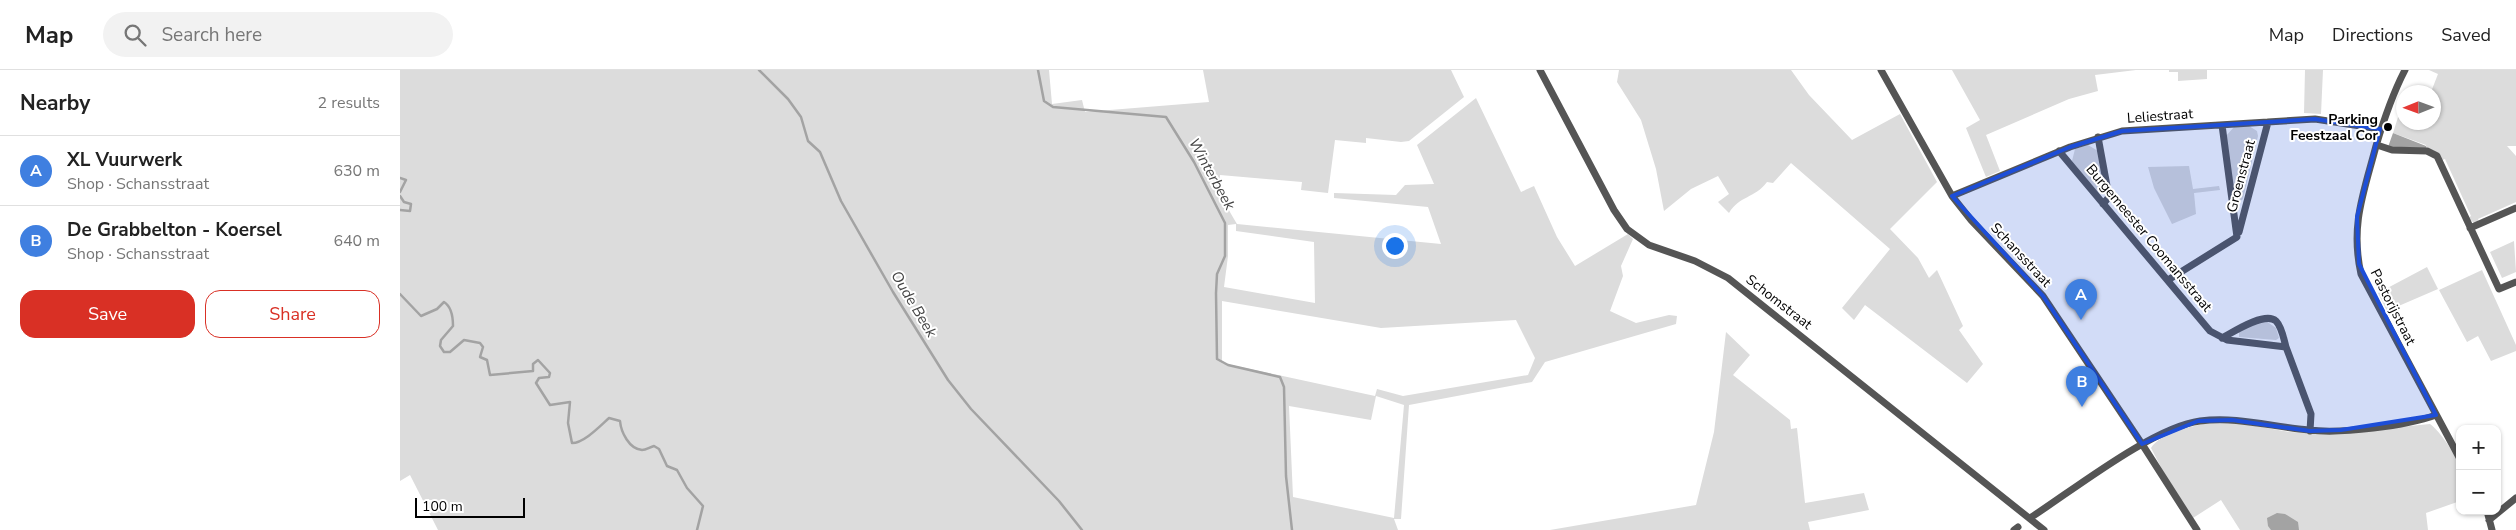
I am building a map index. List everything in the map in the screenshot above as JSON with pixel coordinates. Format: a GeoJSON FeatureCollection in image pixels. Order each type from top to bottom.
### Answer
{"type":"FeatureCollection","features":[{"type":"Feature","properties":{"kind":"street","name":"Schomstraat"},"geometry":{"type":"LineString","coordinates":[[1540,70],[1614,210],[1634,236],[1663,251],[1695,261],[1728,278],[2044,530]]}},
{"type":"Feature","properties":{"kind":"street","name":"Schansstraat"},"geometry":{"type":"LineString","coordinates":[[1881,70],[1952,196],[1971,220],[2043,296],[2142,444],[2196,530]]}},
{"type":"Feature","properties":{"kind":"street","name":"Pastorijstraat"},"geometry":{"type":"LineString","coordinates":[[2404,70],[2393,93],[2380,129],[2357,217],[2356,240],[2359,264],[2361,274],[2456,452]]}},
{"type":"Feature","properties":{"kind":"street","name":"Leliestraat"},"geometry":{"type":"LineString","coordinates":[[1952,196],[2098,137],[2122,131],[2315,120],[2380,129]]}},
{"type":"Feature","properties":{"kind":"street","name":"Groenstraat"},"geometry":{"type":"LineString","coordinates":[[2237,237],[2268,122]]}},
{"type":"Feature","properties":{"kind":"street","name":"Groenstraat"},"geometry":{"type":"LineString","coordinates":[[2222,125],[2237,237]]}},
{"type":"Feature","properties":{"kind":"street"},"geometry":{"type":"LineString","coordinates":[[2098,137],[2109,197],[2103,204]]}},
{"type":"Feature","properties":{"kind":"street"},"geometry":{"type":"LineString","coordinates":[[2376,145],[2392,150],[2432,152],[2437,156],[2499,289],[2516,282]]}},
{"type":"Feature","properties":{"kind":"street","name":"Burgemeester Coomansstraat"},"geometry":{"type":"LineString","coordinates":[[2059,152],[2210,331],[2222,338]]}},
{"type":"Feature","properties":{"kind":"street"},"geometry":{"type":"LineString","coordinates":[[2470,228],[2516,208]]}},
{"type":"Feature","properties":{"kind":"street"},"geometry":{"type":"LineString","coordinates":[[2168,280],[2237,237]]}},
{"type":"Feature","properties":{"kind":"street"},"geometry":{"type":"LineString","coordinates":[[2222,338],[2253,322],[2266,318],[2273,319],[2278,324],[2311,414],[2310,431]]}},
{"type":"Feature","properties":{"kind":"street"},"geometry":{"type":"LineString","coordinates":[[2222,338],[2286,347]]}},
{"type":"Feature","properties":{"kind":"street"},"geometry":{"type":"LineString","coordinates":[[2030,518],[2142,444],[2170,430],[2198,421],[2246,421],[2310,431],[2416,421],[2436,415]]}},
{"type":"Feature","properties":{"kind":"street"},"geometry":{"type":"LineString","coordinates":[[2489,520],[2516,498]]}},
{"type":"Feature","properties":{"kind":"street"},"geometry":{"type":"LineString","coordinates":[[2488,515],[2492,530]]}},
{"type":"Feature","properties":{"kind":"highlighted area"},"geometry":{"type":"Polygon","coordinates":[[[2315,119],[2380,129],[2357,217],[2359,264],[2436,415],[2341,430],[2310,431],[2232,420],[2198,421],[2142,444],[2043,296],[1952,196],[2070,147],[2122,131],[2315,119]]]}},
{"type":"Feature","properties":{"kind":"shaded area"},"geometry":{"type":"Polygon","coordinates":[[[400,70],[1049,70],[1052,104],[1082,100],[1085,112],[1209,102],[1203,70],[1451,70],[1464,97],[1409,141],[1401,142],[1366,138],[1366,143],[1335,140],[1328,193],[1301,190],[1302,182],[1220,175],[1222,195],[1237,224],[1441,244],[1428,207],[1334,198],[1334,193],[1396,195],[1405,185],[1434,184],[1417,145],[1476,98],[1521,192],[1534,186],[1557,237],[1575,266],[1628,234],[1633,239],[1621,266],[1623,276],[1610,311],[1636,323],[1669,315],[1677,316],[1676,324],[1545,362],[1532,382],[1409,405],[1401,519],[1394,519],[1398,530],[438,530],[410,475],[400,481],[400,70]],[[1236,224],[1228,225],[1228,256],[1224,287],[1315,303],[1314,242],[1236,231],[1236,224]],[[1222,301],[1222,363],[1375,396],[1377,389],[1403,396],[1528,375],[1535,358],[1516,320],[1381,328],[1222,301]],[[1376,396],[1371,420],[1289,406],[1293,497],[1394,518],[1404,405],[1376,396]]]}},
{"type":"Feature","properties":{"kind":"shaded area"},"geometry":{"type":"Polygon","coordinates":[[[1619,70],[1791,70],[1809,95],[1852,140],[1900,114],[1937,182],[1890,229],[1918,258],[1929,278],[1937,270],[1963,326],[1959,330],[1983,364],[1967,383],[1865,305],[1854,320],[1842,308],[1890,249],[1791,163],[1773,183],[1767,182],[1733,207],[1729,213],[1718,202],[1729,194],[1718,176],[1691,189],[1664,211],[1656,169],[1641,120],[1617,82],[1619,70]]]}},
{"type":"Feature","properties":{"kind":"shaded area"},"geometry":{"type":"Polygon","coordinates":[[[1952,70],[2136,70],[2095,75],[2098,91],[2069,99],[1986,135],[2000,171],[1986,177],[1966,128],[1980,120],[1952,70]]]}},
{"type":"Feature","properties":{"kind":"shaded area"},"geometry":{"type":"Polygon","coordinates":[[[2169,70],[2207,70],[2207,79],[2178,81],[2178,72],[2169,72],[2169,70]]]}},
{"type":"Feature","properties":{"kind":"shaded area"},"geometry":{"type":"Polygon","coordinates":[[[2305,70],[2323,70],[2321,114],[2304,113],[2305,70]]]}},
{"type":"Feature","properties":{"kind":"shaded area"},"geometry":{"type":"Polygon","coordinates":[[[2429,70],[2516,70],[2516,146],[2507,146],[2516,156],[2516,202],[2478,219],[2479,222],[2474,223],[2468,218],[2471,216],[2445,159],[2442,160],[2433,150],[2426,149],[2426,145],[2393,133],[2396,124],[2396,130],[2441,130],[2441,85],[2434,85],[2438,74],[2429,70]]]}},
{"type":"Feature","properties":{"kind":"shaded area"},"geometry":{"type":"Polygon","coordinates":[[[2249,126],[2257,131],[2258,136],[2243,199],[2239,202],[2234,198],[2226,136],[2234,127],[2249,126]]]}},
{"type":"Feature","properties":{"kind":"shaded area"},"geometry":{"type":"Polygon","coordinates":[[[2393,133],[2426,146],[2426,149],[2388,147],[2393,133]]]}},
{"type":"Feature","properties":{"kind":"shaded area"},"geometry":{"type":"Polygon","coordinates":[[[2088,145],[2098,151],[2105,194],[2098,193],[2072,161],[2075,149],[2088,145]]]}},
{"type":"Feature","properties":{"kind":"shaded area"},"geometry":{"type":"Polygon","coordinates":[[[2189,166],[2193,189],[2219,186],[2220,190],[2194,193],[2196,214],[2172,224],[2154,188],[2148,167],[2189,166]]]}},
{"type":"Feature","properties":{"kind":"shaded area"},"geometry":{"type":"Polygon","coordinates":[[[2514,241],[2516,272],[2502,278],[2490,252],[2514,241]]]}},
{"type":"Feature","properties":{"kind":"shaded area"},"geometry":{"type":"Polygon","coordinates":[[[2427,267],[2438,289],[2387,311],[2378,293],[2427,267]]]}},
{"type":"Feature","properties":{"kind":"shaded area"},"geometry":{"type":"Polygon","coordinates":[[[2482,270],[2516,345],[2516,351],[2491,361],[2478,336],[2467,342],[2439,290],[2482,270]]]}},
{"type":"Feature","properties":{"kind":"shaded area"},"geometry":{"type":"Polygon","coordinates":[[[2266,321],[2276,328],[2279,338],[2276,340],[2239,337],[2239,332],[2254,323],[2266,321]]]}},
{"type":"Feature","properties":{"kind":"shaded area"},"geometry":{"type":"Polygon","coordinates":[[[1726,332],[1750,355],[1733,375],[1790,420],[1791,429],[1797,428],[1805,503],[1864,493],[1869,510],[1808,522],[1810,530],[1550,530],[1696,505],[1714,432],[1726,332]]]}},
{"type":"Feature","properties":{"kind":"shaded area"},"geometry":{"type":"Polygon","coordinates":[[[2210,423],[2244,424],[2289,432],[2329,434],[2430,424],[2439,432],[2456,458],[2456,502],[2426,513],[2428,530],[2240,530],[2221,500],[2193,518],[2164,473],[2151,448],[2169,434],[2210,423]]]}},
{"type":"Feature","properties":{"kind":"shaded area"},"geometry":{"type":"Polygon","coordinates":[[[2277,513],[2285,514],[2298,522],[2299,530],[2271,530],[2268,526],[2267,518],[2277,513]]]}},
{"type":"Feature","properties":{"kind":"waterway","name":"Oude Beek"},"geometry":{"type":"LineString","coordinates":[[759,70],[788,99],[801,117],[808,141],[820,152],[841,201],[893,292],[948,380],[971,409],[1059,501],[1082,530]]}},
{"type":"Feature","properties":{"kind":"waterway","name":"Winterbeek"},"geometry":{"type":"LineString","coordinates":[[1038,70],[1044,101],[1053,107],[1166,117],[1194,162],[1225,223],[1225,256],[1217,274],[1217,359],[1228,365],[1280,377],[1284,387],[1286,476],[1292,530]]}},
{"type":"Feature","properties":{"kind":"waterway"},"geometry":{"type":"LineString","coordinates":[[400,178],[406,180],[400,192]]}},
{"type":"Feature","properties":{"kind":"waterway"},"geometry":{"type":"LineString","coordinates":[[400,196],[404,202],[411,204],[410,211],[400,210]]}},
{"type":"Feature","properties":{"kind":"waterway"},"geometry":{"type":"LineString","coordinates":[[400,294],[421,316],[437,309],[444,302],[447,304],[453,319],[453,326],[441,340],[440,346],[444,352],[450,352],[464,340],[480,343],[483,347],[480,357],[487,360],[490,375],[533,371],[533,364],[538,360],[550,373],[549,377],[539,378],[536,383],[550,405],[570,402],[568,423],[572,443],[587,437],[609,418],[620,421],[624,435],[633,447],[645,450],[654,446],[659,449],[667,466],[677,470],[687,488],[703,506],[697,530]]}},
{"type":"Feature","properties":{"kind":"place","name":"Parking Feestzaal Cor"},"geometry":{"type":"Point","coordinates":[2388,127]}},
{"type":"Feature","properties":{"kind":"place","name":"XL Vuurwerk"},"geometry":{"type":"Point","coordinates":[2081,320]}},
{"type":"Feature","properties":{"kind":"place","name":"De Grabbelton - Koersel"},"geometry":{"type":"Point","coordinates":[2082,407]}}]}
